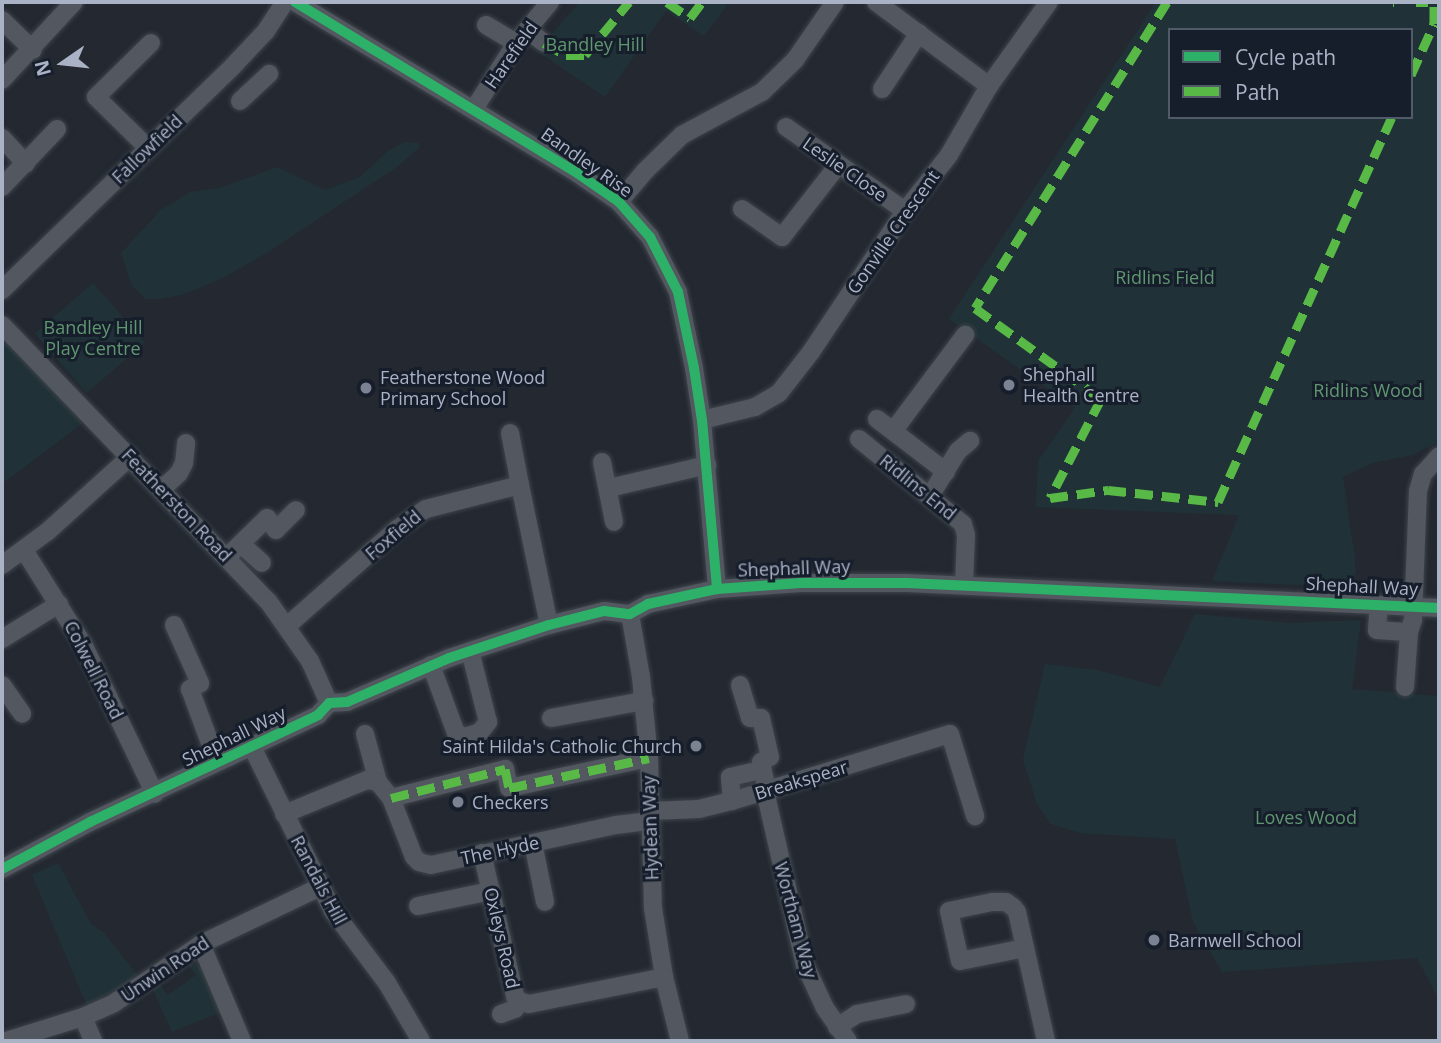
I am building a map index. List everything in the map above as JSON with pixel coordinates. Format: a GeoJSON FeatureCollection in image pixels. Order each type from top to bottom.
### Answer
{"type":"FeatureCollection","features":[{"type":"Feature","properties":{"kind":"street"},"geometry":{"type":"LineString","coordinates":[[2,80],[33,50],[74,2]]}},
{"type":"Feature","properties":{"kind":"street","name":"Fallowfield"},"geometry":{"type":"LineString","coordinates":[[2,290],[233,66],[266,32],[285,2]]}},
{"type":"Feature","properties":{"kind":"street","name":"Bandley Rise"},"geometry":{"type":"LineString","coordinates":[[295,2],[474,109],[619,202],[650,237],[678,292],[702,421],[717,589]]}},
{"type":"Feature","properties":{"kind":"street","name":"Harefield"},"geometry":{"type":"LineString","coordinates":[[474,109],[521,36],[550,2]]}},
{"type":"Feature","properties":{"kind":"street"},"geometry":{"type":"LineString","coordinates":[[619,202],[682,135],[762,92],[795,60],[835,2]]}},
{"type":"Feature","properties":{"kind":"street"},"geometry":{"type":"LineString","coordinates":[[876,2],[989,86]]}},
{"type":"Feature","properties":{"kind":"street","name":"Gonville Crescent"},"geometry":{"type":"LineString","coordinates":[[702,421],[755,407],[779,393],[811,352],[905,211],[949,155],[989,86],[1049,2]]}},
{"type":"Feature","properties":{"kind":"street"},"geometry":{"type":"LineString","coordinates":[[2,20],[33,50]]}},
{"type":"Feature","properties":{"kind":"street"},"geometry":{"type":"LineString","coordinates":[[486,25],[544,43]]}},
{"type":"Feature","properties":{"kind":"street"},"geometry":{"type":"LineString","coordinates":[[882,89],[919,33]]}},
{"type":"Feature","properties":{"kind":"street"},"geometry":{"type":"LineString","coordinates":[[148,148],[96,97],[151,43]]}},
{"type":"Feature","properties":{"kind":"street"},"geometry":{"type":"LineString","coordinates":[[233,66],[254,87]]}},
{"type":"Feature","properties":{"kind":"street"},"geometry":{"type":"LineString","coordinates":[[240,102],[269,74]]}},
{"type":"Feature","properties":{"kind":"street","name":"Leslie Close"},"geometry":{"type":"LineString","coordinates":[[786,127],[905,211]]}},
{"type":"Feature","properties":{"kind":"street"},"geometry":{"type":"LineString","coordinates":[[2,187],[57,129]]}},
{"type":"Feature","properties":{"kind":"street"},"geometry":{"type":"LineString","coordinates":[[2,138],[26,164]]}},
{"type":"Feature","properties":{"kind":"street"},"geometry":{"type":"LineString","coordinates":[[742,208],[782,237],[838,165]]}},
{"type":"Feature","properties":{"kind":"street","name":"Featherston Road"},"geometry":{"type":"LineString","coordinates":[[2,325],[162,489],[287,626],[310,661],[329,703]]}},
{"type":"Feature","properties":{"kind":"street"},"geometry":{"type":"LineString","coordinates":[[894,430],[965,335]]}},
{"type":"Feature","properties":{"kind":"street"},"geometry":{"type":"LineString","coordinates":[[877,419],[946,472]]}},
{"type":"Feature","properties":{"kind":"street"},"geometry":{"type":"LineString","coordinates":[[510,433],[549,625]]}},
{"type":"Feature","properties":{"kind":"street","name":"Ridlins End"},"geometry":{"type":"LineString","coordinates":[[859,439],[959,520],[965,530],[964,584]]}},
{"type":"Feature","properties":{"kind":"street"},"geometry":{"type":"LineString","coordinates":[[930,496],[958,452],[970,441]]}},
{"type":"Feature","properties":{"kind":"street"},"geometry":{"type":"LineString","coordinates":[[162,489],[179,473],[184,463],[186,443]]}},
{"type":"Feature","properties":{"kind":"street"},"geometry":{"type":"LineString","coordinates":[[1405,687],[1413,607],[1419,482],[1439,456]]}},
{"type":"Feature","properties":{"kind":"street"},"geometry":{"type":"LineString","coordinates":[[2,565],[24,550],[130,457]]}},
{"type":"Feature","properties":{"kind":"street"},"geometry":{"type":"LineString","coordinates":[[602,463],[610,488],[614,522]]}},
{"type":"Feature","properties":{"kind":"street"},"geometry":{"type":"LineString","coordinates":[[610,488],[707,465]]}},
{"type":"Feature","properties":{"kind":"street","name":"Foxfield"},"geometry":{"type":"LineString","coordinates":[[287,626],[411,517],[442,503],[520,485]]}},
{"type":"Feature","properties":{"kind":"street"},"geometry":{"type":"LineString","coordinates":[[227,558],[267,518],[276,530],[296,510]]}},
{"type":"Feature","properties":{"kind":"street"},"geometry":{"type":"LineString","coordinates":[[241,544],[262,563]]}},
{"type":"Feature","properties":{"kind":"street","name":"Colwell Road"},"geometry":{"type":"LineString","coordinates":[[24,550],[83,644],[155,794]]}},
{"type":"Feature","properties":{"kind":"street","name":"Shephall Way"},"geometry":{"type":"LineString","coordinates":[[2,869],[89,822],[155,794],[318,715],[329,703],[347,702],[431,665],[549,625],[604,611],[630,614],[648,604],[717,589],[801,583],[964,584],[1439,608]]}},
{"type":"Feature","properties":{"kind":"street"},"geometry":{"type":"LineString","coordinates":[[2,639],[59,604]]}},
{"type":"Feature","properties":{"kind":"street"},"geometry":{"type":"LineString","coordinates":[[1379,605],[1377,630],[1409,632]]}},
{"type":"Feature","properties":{"kind":"street","name":"Hydean Way"},"geometry":{"type":"LineString","coordinates":[[630,614],[644,701],[649,758],[653,908],[664,977],[680,1041]]}},
{"type":"Feature","properties":{"kind":"street"},"geometry":{"type":"LineString","coordinates":[[174,625],[200,683],[190,689],[217,762]]}},
{"type":"Feature","properties":{"kind":"street"},"geometry":{"type":"LineString","coordinates":[[431,665],[456,733],[464,737],[480,732],[488,722],[471,650]]}},
{"type":"Feature","properties":{"kind":"street"},"geometry":{"type":"LineString","coordinates":[[2,685],[22,714]]}},
{"type":"Feature","properties":{"kind":"street","name":"Wortham Way"},"geometry":{"type":"LineString","coordinates":[[740,685],[750,718],[761,718],[770,757],[761,762],[805,965],[815,989],[843,1034]]}},
{"type":"Feature","properties":{"kind":"street"},"geometry":{"type":"LineString","coordinates":[[551,718],[644,701]]}},
{"type":"Feature","properties":{"kind":"street"},"geometry":{"type":"LineString","coordinates":[[284,814],[367,780],[378,782],[365,734]]}},
{"type":"Feature","properties":{"kind":"street","name":"Breakspear"},"geometry":{"type":"LineString","coordinates":[[650,816],[732,801],[950,734],[975,816]]}},
{"type":"Feature","properties":{"kind":"street","name":"Randals Hill"},"geometry":{"type":"LineString","coordinates":[[252,747],[332,911],[398,1000],[421,1041]]}},
{"type":"Feature","properties":{"kind":"street"},"geometry":{"type":"LineString","coordinates":[[391,798],[505,769],[509,788],[649,758]]}},
{"type":"Feature","properties":{"kind":"street"},"geometry":{"type":"LineString","coordinates":[[732,801],[730,777],[755,771]]}},
{"type":"Feature","properties":{"kind":"street","name":"The Hyde"},"geometry":{"type":"LineString","coordinates":[[378,782],[391,798],[419,862],[431,865],[650,816]]}},
{"type":"Feature","properties":{"kind":"street"},"geometry":{"type":"LineString","coordinates":[[533,843],[545,902]]}},
{"type":"Feature","properties":{"kind":"street","name":"Oxleys Road"},"geometry":{"type":"LineString","coordinates":[[482,853],[515,996],[519,1002],[529,1004],[664,977]]}},
{"type":"Feature","properties":{"kind":"street","name":"Unwin Road"},"geometry":{"type":"LineString","coordinates":[[6,1041],[83,1017],[147,983],[201,944],[320,887]]}},
{"type":"Feature","properties":{"kind":"street"},"geometry":{"type":"LineString","coordinates":[[418,906],[491,891]]}},
{"type":"Feature","properties":{"kind":"street"},"geometry":{"type":"LineString","coordinates":[[1025,948],[960,961],[949,911],[1006,902],[1017,912],[1046,1041]]}},
{"type":"Feature","properties":{"kind":"street"},"geometry":{"type":"LineString","coordinates":[[201,944],[242,1041]]}},
{"type":"Feature","properties":{"kind":"street"},"geometry":{"type":"LineString","coordinates":[[501,1014],[514,1009],[519,1002]]}},
{"type":"Feature","properties":{"kind":"street"},"geometry":{"type":"LineString","coordinates":[[843,1034],[857,1014],[906,1004]]}},
{"type":"Feature","properties":{"kind":"street"},"geometry":{"type":"LineString","coordinates":[[83,1017],[93,1041]]}},
{"type":"Feature","properties":{"kind":"green space","name":"Bandley Hill"},"geometry":{"type":"Polygon","coordinates":[[[580,2],[729,2],[704,36],[666,11],[605,97],[537,51],[580,2]]]}},
{"type":"Feature","properties":{"kind":"green space","name":"Ridlins Field"},"geometry":{"type":"Polygon","coordinates":[[[1156,2],[1439,2],[1439,442],[1412,455],[1372,463],[1343,477],[1355,559],[1356,588],[1212,581],[1239,515],[1036,507],[1038,461],[1075,408],[949,319],[1156,2]]]}},
{"type":"Feature","properties":{"kind":"green space"},"geometry":{"type":"Polygon","coordinates":[[[404,142],[419,143],[419,148],[397,167],[268,252],[221,279],[181,295],[158,299],[146,299],[132,286],[121,253],[161,210],[190,192],[220,188],[277,167],[325,190],[360,177],[388,151],[404,142]]]}},
{"type":"Feature","properties":{"kind":"green space","name":"Bandley Hill Play Centre"},"geometry":{"type":"Polygon","coordinates":[[[93,283],[145,343],[87,393],[35,334],[93,283]]]}},
{"type":"Feature","properties":{"kind":"green space"},"geometry":{"type":"Polygon","coordinates":[[[2,338],[84,422],[2,484],[2,338]]]}},
{"type":"Feature","properties":{"kind":"green space","name":"Loves Wood"},"geometry":{"type":"Polygon","coordinates":[[[1195,614],[1290,623],[1361,620],[1352,689],[1439,696],[1439,1000],[1417,958],[1222,972],[1193,922],[1175,839],[1081,833],[1051,824],[1037,804],[1023,759],[1045,664],[1097,670],[1160,687],[1195,614]]]}},
{"type":"Feature","properties":{"kind":"green space"},"geometry":{"type":"Polygon","coordinates":[[[58,863],[91,924],[104,933],[139,977],[87,1006],[32,875],[58,863]]]}},
{"type":"Feature","properties":{"kind":"green space"},"geometry":{"type":"Polygon","coordinates":[[[195,964],[207,970],[205,980],[221,1012],[172,1032],[153,990],[160,985],[168,995],[196,975],[188,965],[195,964]]]}},
{"type":"Feature","properties":{"kind":"marked path"},"geometry":{"type":"LineString","coordinates":[[544,43],[566,55],[585,55],[629,2]]}},
{"type":"Feature","properties":{"kind":"marked path"},"geometry":{"type":"LineString","coordinates":[[667,2],[690,18],[702,2]]}},
{"type":"Feature","properties":{"kind":"marked path"},"geometry":{"type":"LineString","coordinates":[[1167,2],[975,308],[1101,399],[1050,498],[1108,490],[1218,502],[1391,119]]}},
{"type":"Feature","properties":{"kind":"marked path"},"geometry":{"type":"LineString","coordinates":[[1416,2],[1428,2]]}},
{"type":"Feature","properties":{"kind":"marked path"},"geometry":{"type":"LineString","coordinates":[[1413,71],[1434,24],[1434,2]]}},
{"type":"Feature","properties":{"kind":"marked path"},"geometry":{"type":"LineString","coordinates":[[391,798],[505,769],[509,788],[649,758]]}},
{"type":"Feature","properties":{"kind":"cycle path"},"geometry":{"type":"LineString","coordinates":[[295,2],[577,173],[619,202],[650,237],[678,292],[694,368],[702,420],[717,589]]}},
{"type":"Feature","properties":{"kind":"cycle path"},"geometry":{"type":"LineString","coordinates":[[2,869],[90,822],[318,715],[329,703],[347,702],[449,658],[549,625],[604,611],[630,614],[648,604],[717,589],[801,583],[907,583],[1439,608]]}},
{"type":"Feature","properties":{"kind":"place","name":"Shephall Health Centre"},"geometry":{"type":"Point","coordinates":[1009,385]}},
{"type":"Feature","properties":{"kind":"place","name":"Featherstone Wood Primary School"},"geometry":{"type":"Point","coordinates":[366,388]}},
{"type":"Feature","properties":{"kind":"place","name":"Saint Hilda's Catholic Church"},"geometry":{"type":"Point","coordinates":[696,746]}},
{"type":"Feature","properties":{"kind":"place","name":"Checkers"},"geometry":{"type":"Point","coordinates":[458,802]}},
{"type":"Feature","properties":{"kind":"place","name":"Barnwell School"},"geometry":{"type":"Point","coordinates":[1154,940]}},
{"type":"Feature","properties":{"kind":"park label","name":"Ridlins Wood"},"geometry":{"type":"Point","coordinates":[1368,390]}}]}
